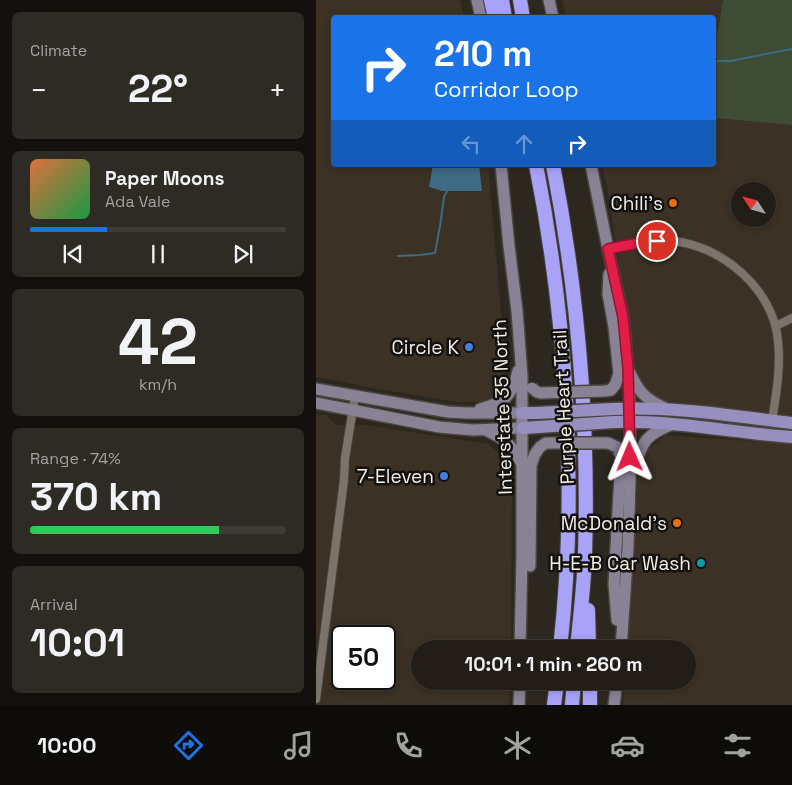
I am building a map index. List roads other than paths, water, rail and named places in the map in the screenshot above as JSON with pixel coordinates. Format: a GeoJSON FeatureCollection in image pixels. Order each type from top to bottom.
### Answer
{"type":"FeatureCollection","features":[{"type":"Feature","properties":{"kind":"highway"},"geometry":{"type":"LineString","coordinates":[[491,0],[494,15]]}},
{"type":"Feature","properties":{"kind":"highway"},"geometry":{"type":"LineString","coordinates":[[502,0],[504,15]]}},
{"type":"Feature","properties":{"kind":"highway"},"geometry":{"type":"LineString","coordinates":[[520,0],[523,15]]}},
{"type":"Feature","properties":{"kind":"highway"},"geometry":{"type":"LineString","coordinates":[[529,0],[532,15]]}},
{"type":"Feature","properties":{"kind":"highway","name":"Purple Heart Trail"},"geometry":{"type":"LineString","coordinates":[[536,167],[556,289],[566,416],[568,540],[565,609],[561,640]]}},
{"type":"Feature","properties":{"kind":"highway","name":"Purple Heart Trail"},"geometry":{"type":"LineString","coordinates":[[553,167],[575,296],[582,377],[586,474],[585,557],[578,640]]}},
{"type":"Feature","properties":{"kind":"highway"},"geometry":{"type":"LineString","coordinates":[[585,557],[589,640]]}},
{"type":"Feature","properties":{"kind":"highway"},"geometry":{"type":"LineString","coordinates":[[554,703],[556,690]]}},
{"type":"Feature","properties":{"kind":"highway"},"geometry":{"type":"LineString","coordinates":[[572,705],[573,690]]}},
{"type":"Feature","properties":{"kind":"highway"},"geometry":{"type":"LineString","coordinates":[[590,690],[590,705]]}},
{"type":"Feature","properties":{"kind":"main road"},"geometry":{"type":"LineString","coordinates":[[477,0],[480,15]]}},
{"type":"Feature","properties":{"kind":"main road"},"geometry":{"type":"LineString","coordinates":[[549,0],[553,15]]}},
{"type":"Feature","properties":{"kind":"main road","name":"Interstate 35 North"},"geometry":{"type":"LineString","coordinates":[[501,167],[521,358],[523,465],[520,640]]}},
{"type":"Feature","properties":{"kind":"main road"},"geometry":{"type":"LineString","coordinates":[[591,167],[623,317],[628,368],[630,481],[628,547],[621,640]]}},
{"type":"Feature","properties":{"kind":"main road"},"geometry":{"type":"LineString","coordinates":[[509,246],[525,310],[532,388],[541,394],[605,391],[611,390],[615,385],[619,374],[608,294],[609,254]]}},
{"type":"Feature","properties":{"kind":"main road"},"geometry":{"type":"LineString","coordinates":[[466,413],[497,404],[505,398],[515,384],[521,358]]}},
{"type":"Feature","properties":{"kind":"main road"},"geometry":{"type":"LineString","coordinates":[[628,368],[641,393],[652,402],[669,410]]}},
{"type":"Feature","properties":{"kind":"main road"},"geometry":{"type":"LineString","coordinates":[[316,389],[448,412],[522,413],[630,408],[669,410],[792,423]]}},
{"type":"Feature","properties":{"kind":"main road"},"geometry":{"type":"LineString","coordinates":[[316,404],[439,427],[473,430],[630,422],[674,424],[792,437]]}},
{"type":"Feature","properties":{"kind":"main road"},"geometry":{"type":"LineString","coordinates":[[630,481],[639,452],[649,436],[674,424]]}},
{"type":"Feature","properties":{"kind":"main road"},"geometry":{"type":"LineString","coordinates":[[485,429],[510,444],[523,465]]}},
{"type":"Feature","properties":{"kind":"main road"},"geometry":{"type":"LineString","coordinates":[[522,604],[530,564],[531,465],[535,454],[546,443],[608,443],[617,447],[621,457],[614,584],[619,640]]}},
{"type":"Feature","properties":{"kind":"main road"},"geometry":{"type":"LineString","coordinates":[[519,705],[520,690]]}},
{"type":"Feature","properties":{"kind":"main road"},"geometry":{"type":"LineString","coordinates":[[614,705],[616,690]]}},
{"type":"Feature","properties":{"kind":"street"},"geometry":{"type":"LineString","coordinates":[[609,254],[644,242],[670,241],[707,250],[740,270],[766,302],[776,326],[779,360],[772,421]]}},
{"type":"Feature","properties":{"kind":"street"},"geometry":{"type":"LineString","coordinates":[[776,326],[792,318]]}},
{"type":"Feature","properties":{"kind":"street"},"geometry":{"type":"LineString","coordinates":[[316,699],[345,458],[355,396]]}},
{"type":"Feature","properties":{"kind":"water"},"geometry":{"type":"Polygon","coordinates":[[[433,167],[479,167],[482,191],[442,191],[429,187],[433,167]]]}},
{"type":"Feature","properties":{"kind":"waterway"},"geometry":{"type":"LineString","coordinates":[[716,61],[730,61],[792,49]]}},
{"type":"Feature","properties":{"kind":"waterway"},"geometry":{"type":"LineString","coordinates":[[398,256],[435,253],[444,197],[448,189]]}},
{"type":"Feature","properties":{"kind":"place","name":"Chili's"},"geometry":{"type":"Point","coordinates":[673,203]}},
{"type":"Feature","properties":{"kind":"place","name":"Circle K"},"geometry":{"type":"Point","coordinates":[469,347]}},
{"type":"Feature","properties":{"kind":"place","name":"7-Eleven"},"geometry":{"type":"Point","coordinates":[444,476]}},
{"type":"Feature","properties":{"kind":"place","name":"McDonald's"},"geometry":{"type":"Point","coordinates":[677,523]}},
{"type":"Feature","properties":{"kind":"place","name":"H-E-B Car Wash"},"geometry":{"type":"Point","coordinates":[701,563]}}]}
